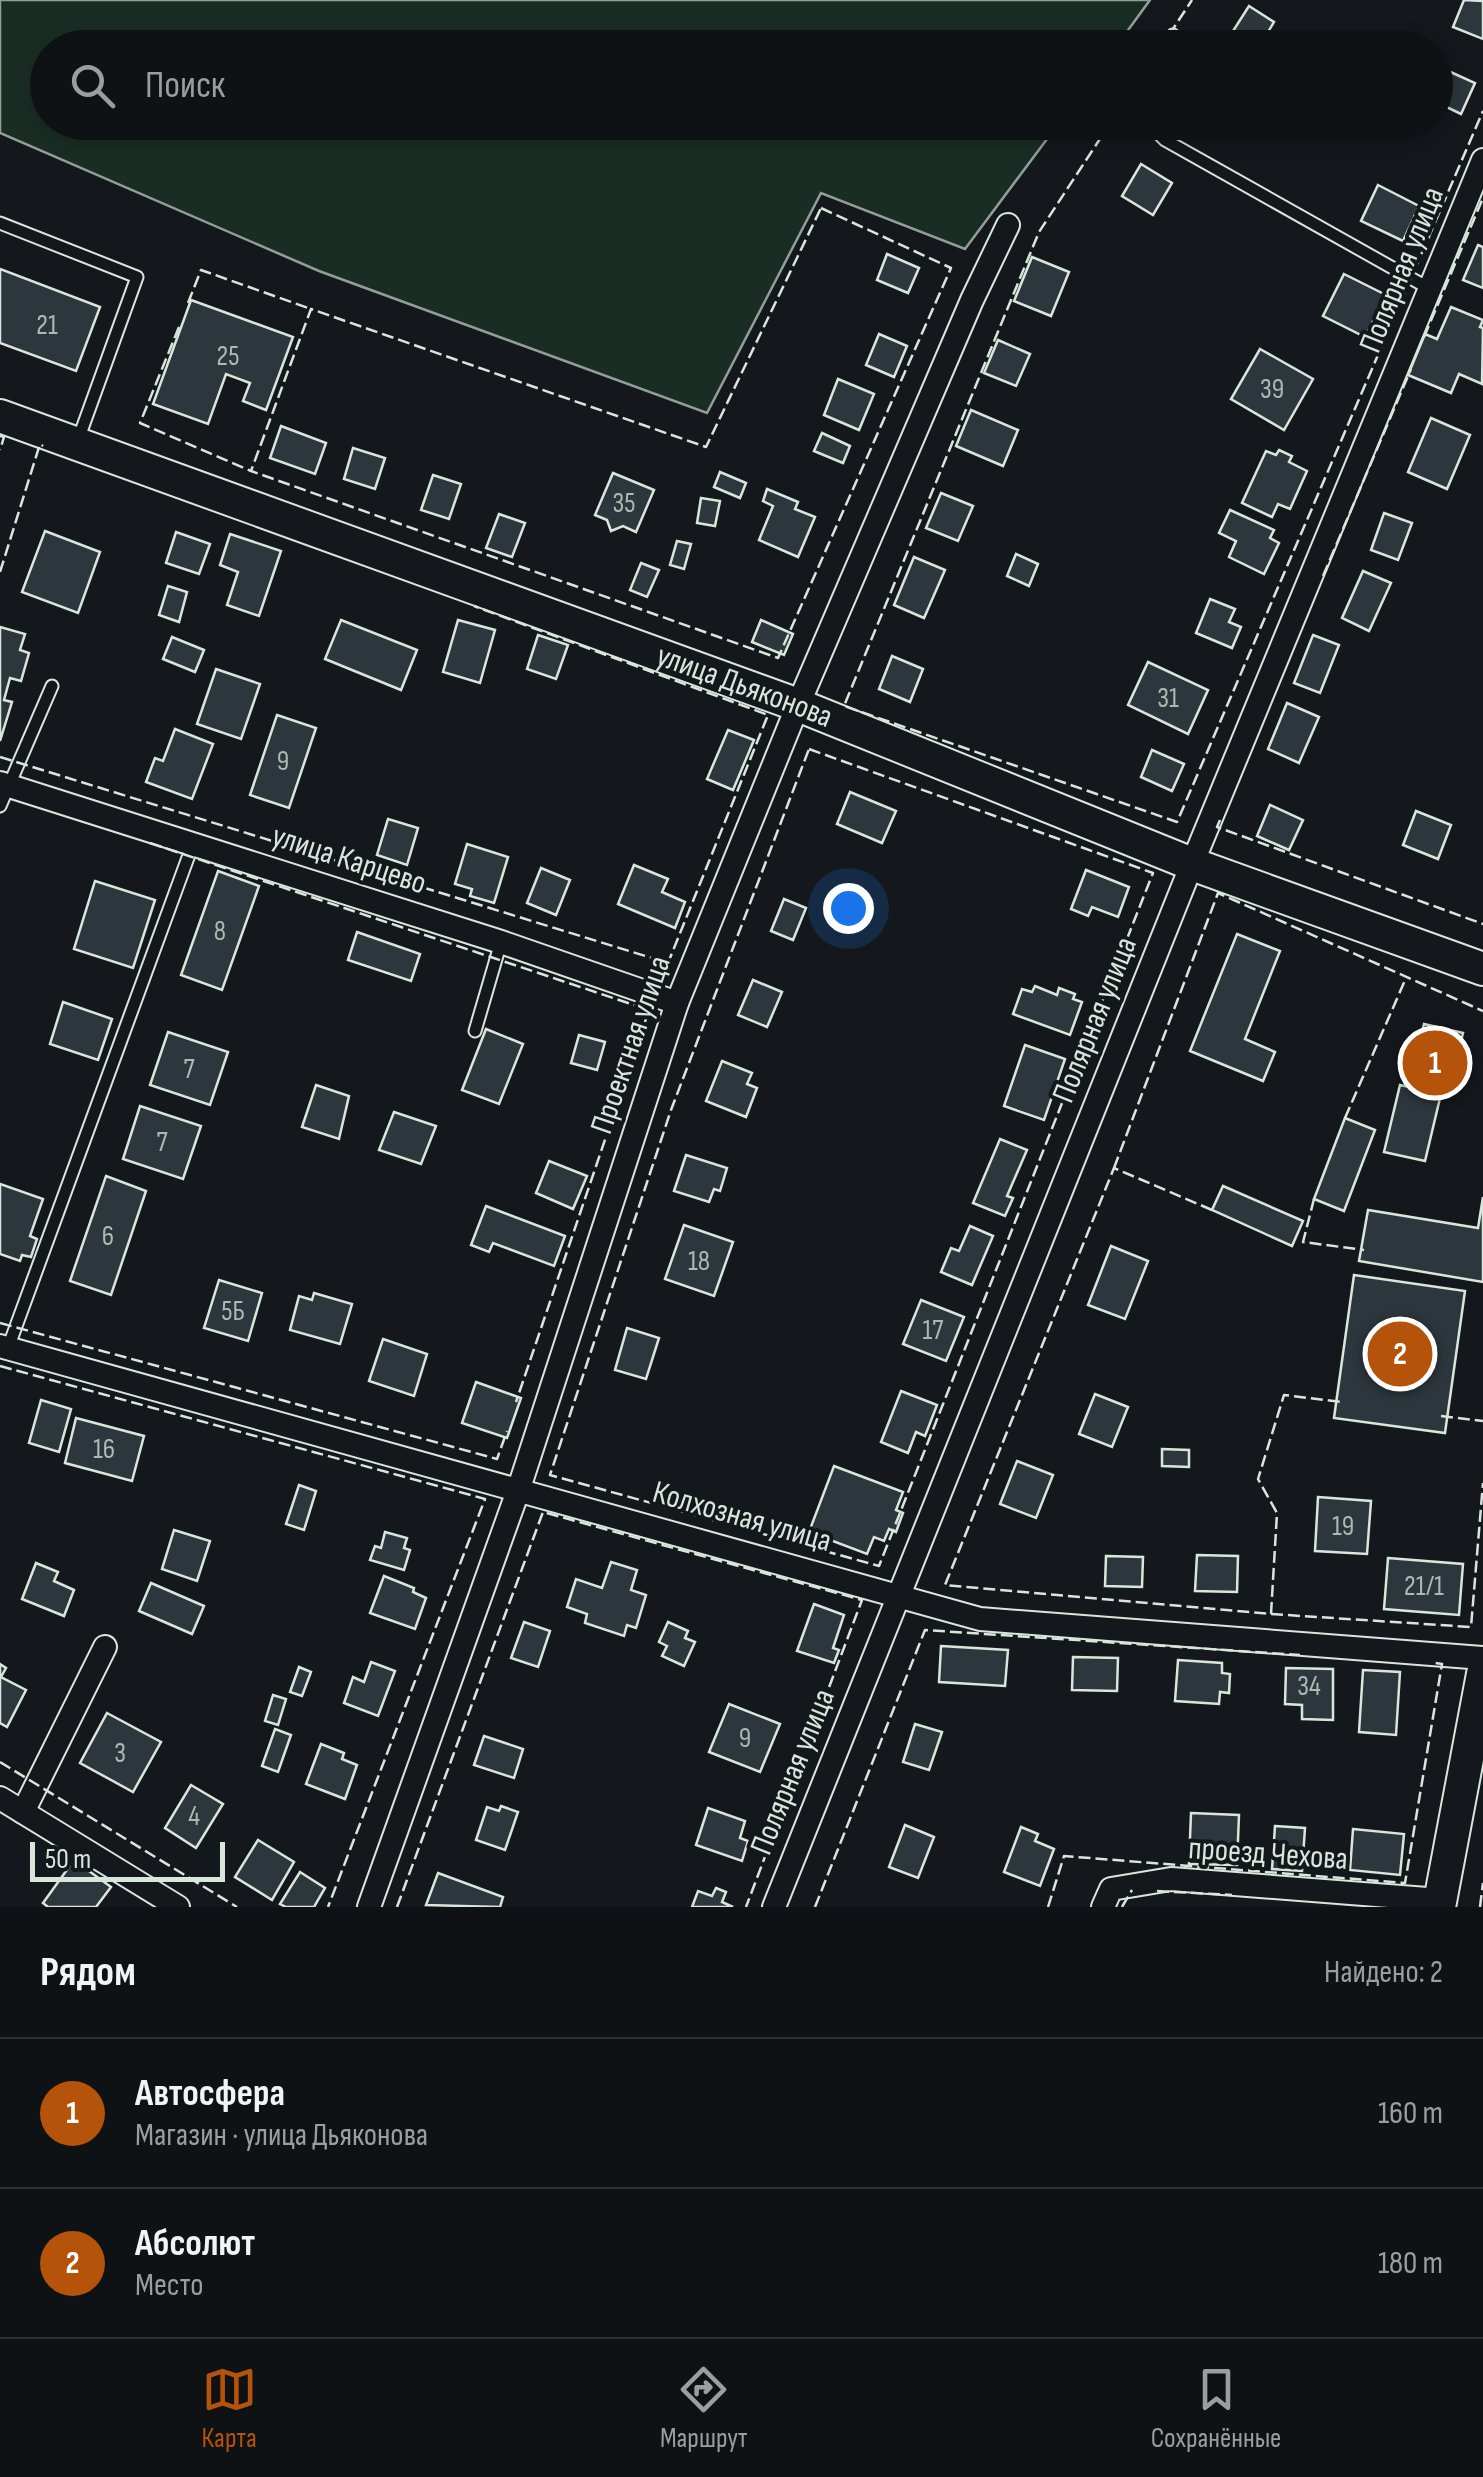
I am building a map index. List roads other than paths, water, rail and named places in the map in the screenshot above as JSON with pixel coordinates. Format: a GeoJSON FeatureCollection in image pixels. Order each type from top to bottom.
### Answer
{"type":"FeatureCollection","features":[{"type":"Feature","properties":{"kind":"main road","name":"улица Дьяконова"},"geometry":{"type":"LineString","coordinates":[[0,416],[798,705],[1192,864],[1483,969]]}},
{"type":"Feature","properties":{"kind":"main road"},"geometry":{"type":"LineString","coordinates":[[1439,1903],[1483,1674]]}},
{"type":"Feature","properties":{"kind":"street","name":"Полярная улица"},"geometry":{"type":"LineString","coordinates":[[774,1907],[1192,864],[1483,160]]}},
{"type":"Feature","properties":{"kind":"street","name":"Проектная улица"},"geometry":{"type":"LineString","coordinates":[[368,1907],[519,1488],[677,1003],[798,705],[1008,225]]}},
{"type":"Feature","properties":{"kind":"street","name":"улица Карцево"},"geometry":{"type":"LineString","coordinates":[[2,792],[193,844],[502,942],[677,1003]]}},
{"type":"Feature","properties":{"kind":"street","name":"Колхозная улица"},"geometry":{"type":"LineString","coordinates":[[4,1347],[980,1619],[1483,1658]]}},
{"type":"Feature","properties":{"kind":"street"},"geometry":{"type":"LineString","coordinates":[[23,1812],[105,1647]]}},
{"type":"Feature","properties":{"kind":"street"},"geometry":{"type":"LineString","coordinates":[[0,1798],[178,1907]]}},
{"type":"Feature","properties":{"kind":"street","name":"проезд Чехова"},"geometry":{"type":"LineString","coordinates":[[1103,1907],[1111,1889],[1171,1879],[1439,1903]]}},
{"type":"Feature","properties":{"kind":"lane"},"geometry":{"type":"LineString","coordinates":[[1165,140],[1430,288]]}},
{"type":"Feature","properties":{"kind":"lane"},"geometry":{"type":"LineString","coordinates":[[0,222],[137,277],[76,445]]}},
{"type":"Feature","properties":{"kind":"lane"},"geometry":{"type":"LineString","coordinates":[[2,792],[52,686]]}},
{"type":"Feature","properties":{"kind":"lane"},"geometry":{"type":"LineString","coordinates":[[4,1347],[193,844]]}},
{"type":"Feature","properties":{"kind":"lane"},"geometry":{"type":"LineString","coordinates":[[475,1031],[502,942]]}},
{"type":"Feature","properties":{"kind":"place","name":"Автосфера"},"geometry":{"type":"Point","coordinates":[1435,1063]}},
{"type":"Feature","properties":{"kind":"place","name":"Абсолют"},"geometry":{"type":"Point","coordinates":[1400,1354]}}]}
